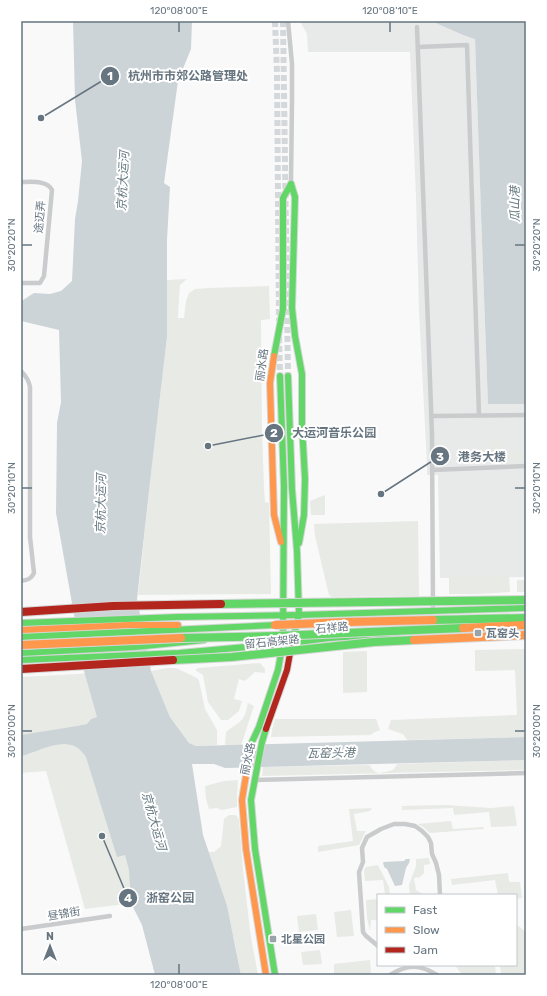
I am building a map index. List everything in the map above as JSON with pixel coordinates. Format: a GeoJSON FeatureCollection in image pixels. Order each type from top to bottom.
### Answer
{"type":"FeatureCollection","features":[{"type":"Feature","properties":{"kind":"main road","name":"丽水路"},"geometry":{"type":"LineString","coordinates":[[283,550],[274,515],[270,383],[283,309],[283,198],[291,184]]}},
{"type":"Feature","properties":{"kind":"main road","name":"丽水路"},"geometry":{"type":"LineString","coordinates":[[291,184],[295,197],[292,308],[295,336],[302,374],[302,425],[305,479],[304,515],[297,551]]}},
{"type":"Feature","properties":{"kind":"main road","name":"丽水路"},"geometry":{"type":"LineString","coordinates":[[266,975],[246,849],[242,800],[252,742],[259,727],[287,643],[299,615],[297,551],[284,376],[283,615],[287,643],[287,670],[262,742],[251,800],[255,849],[275,975]]}},
{"type":"Feature","properties":{"kind":"main road"},"geometry":{"type":"LineString","coordinates":[[21,612],[113,606],[526,600]]}},
{"type":"Feature","properties":{"kind":"main road","name":"石祥路"},"geometry":{"type":"LineString","coordinates":[[21,623],[177,617],[526,608]]}},
{"type":"Feature","properties":{"kind":"main road","name":"留石高架路"},"geometry":{"type":"LineString","coordinates":[[21,637],[347,622],[526,618]]}},
{"type":"Feature","properties":{"kind":"main road"},"geometry":{"type":"LineString","coordinates":[[21,630],[130,625],[233,627]]}},
{"type":"Feature","properties":{"kind":"main road","name":"石祥路"},"geometry":{"type":"LineString","coordinates":[[21,660],[219,650],[329,638],[526,626]]}},
{"type":"Feature","properties":{"kind":"main road","name":"留石高架路"},"geometry":{"type":"LineString","coordinates":[[21,645],[164,638],[222,638],[469,627],[526,626]]}},
{"type":"Feature","properties":{"kind":"main road"},"geometry":{"type":"LineString","coordinates":[[469,627],[510,630],[526,636]]}},
{"type":"Feature","properties":{"kind":"main road","name":"留石高架路"},"geometry":{"type":"LineString","coordinates":[[21,669],[232,657],[374,642],[526,636]]}},
{"type":"Feature","properties":{"kind":"main road"},"geometry":{"type":"LineString","coordinates":[[21,653],[128,648],[222,638]]}},
{"type":"Feature","properties":{"kind":"street","name":"丽水路"},"geometry":{"type":"LineString","coordinates":[[288,21],[292,64],[291,184]]}},
{"type":"Feature","properties":{"kind":"street"},"geometry":{"type":"LineString","coordinates":[[417,27],[431,416],[433,611]]}},
{"type":"Feature","properties":{"kind":"street"},"geometry":{"type":"LineString","coordinates":[[418,47],[468,46],[479,415]]}},
{"type":"Feature","properties":{"kind":"street","name":"途迈弄"},"geometry":{"type":"LineString","coordinates":[[21,182],[44,183],[50,186],[52,190],[44,276],[40,283],[21,283]]}},
{"type":"Feature","properties":{"kind":"street"},"geometry":{"type":"LineString","coordinates":[[21,371],[30,382],[30,537],[34,573],[28,580],[21,581]]}},
{"type":"Feature","properties":{"kind":"street"},"geometry":{"type":"LineString","coordinates":[[431,416],[526,415]]}},
{"type":"Feature","properties":{"kind":"street"},"geometry":{"type":"LineString","coordinates":[[432,470],[526,466]]}},
{"type":"Feature","properties":{"kind":"street"},"geometry":{"type":"LineString","coordinates":[[254,780],[526,773]]}},
{"type":"Feature","properties":{"kind":"street"},"geometry":{"type":"LineString","coordinates":[[377,945],[366,936],[364,932],[359,872],[363,862],[362,848],[367,837],[394,824],[415,826],[422,831],[431,843],[432,854],[439,875],[440,894]]}},
{"type":"Feature","properties":{"kind":"street","name":"昼锦街"},"geometry":{"type":"LineString","coordinates":[[21,929],[110,916]]}},
{"type":"Feature","properties":{"kind":"street"},"geometry":{"type":"LineString","coordinates":[[396,966],[397,971]]}},
{"type":"Feature","properties":{"kind":"street"},"geometry":{"type":"LineString","coordinates":[[390,975],[411,966],[425,968],[437,975]]}},
{"type":"Feature","properties":{"kind":"shaded area","name":"瓜山港"},"geometry":{"type":"Polygon","coordinates":[[[300,21],[431,21],[463,35],[475,38],[488,404],[526,404],[526,577],[440,578],[438,475],[427,475],[419,311],[410,52],[308,52],[307,34],[300,21]]]}},
{"type":"Feature","properties":{"kind":"shaded area"},"geometry":{"type":"Polygon","coordinates":[[[187,279],[180,285],[178,318],[184,318],[186,301],[189,293],[195,289],[269,286],[270,319],[261,320],[264,488],[265,502],[269,503],[271,594],[138,595],[167,337],[167,280],[187,279]]]}},
{"type":"Feature","properties":{"kind":"shaded area"},"geometry":{"type":"Polygon","coordinates":[[[491,436],[500,437],[500,460],[492,460],[491,436]]]}},
{"type":"Feature","properties":{"kind":"shaded area"},"geometry":{"type":"Polygon","coordinates":[[[505,451],[526,451],[526,460],[506,460],[505,451]]]}},
{"type":"Feature","properties":{"kind":"shaded area"},"geometry":{"type":"Polygon","coordinates":[[[325,495],[325,515],[311,515],[310,501],[325,495]]]}},
{"type":"Feature","properties":{"kind":"shaded area"},"geometry":{"type":"Polygon","coordinates":[[[418,521],[419,596],[332,597],[329,595],[315,536],[314,524],[418,521]]]}},
{"type":"Feature","properties":{"kind":"shaded area"},"geometry":{"type":"Polygon","coordinates":[[[449,576],[509,576],[510,592],[449,594],[449,576]]]}},
{"type":"Feature","properties":{"kind":"shaded area"},"geometry":{"type":"Polygon","coordinates":[[[517,580],[526,580],[526,592],[517,592],[517,580]]]}},
{"type":"Feature","properties":{"kind":"shaded area"},"geometry":{"type":"Polygon","coordinates":[[[526,649],[526,737],[407,740],[403,734],[388,729],[391,720],[517,715],[515,670],[475,671],[475,650],[526,649]]]}},
{"type":"Feature","properties":{"kind":"shaded area"},"geometry":{"type":"Polygon","coordinates":[[[367,651],[367,692],[343,693],[343,652],[367,651]]]}},
{"type":"Feature","properties":{"kind":"shaded area"},"geometry":{"type":"Polygon","coordinates":[[[260,663],[265,669],[265,673],[255,672],[245,681],[239,679],[234,699],[242,701],[239,711],[228,720],[221,720],[208,702],[203,675],[195,670],[198,668],[260,663]]]}},
{"type":"Feature","properties":{"kind":"shaded area"},"geometry":{"type":"Polygon","coordinates":[[[176,668],[197,678],[199,681],[205,709],[217,730],[217,745],[196,746],[189,743],[170,717],[151,671],[176,668]]]}},
{"type":"Feature","properties":{"kind":"shaded area"},"geometry":{"type":"Polygon","coordinates":[[[96,672],[158,900],[85,909],[46,771],[21,773],[21,677],[96,672]]]}},
{"type":"Feature","properties":{"kind":"shaded area"},"geometry":{"type":"Polygon","coordinates":[[[248,703],[254,706],[241,745],[225,745],[226,732],[242,720],[248,703]]]}},
{"type":"Feature","properties":{"kind":"shaded area"},"geometry":{"type":"Polygon","coordinates":[[[275,719],[376,719],[380,730],[370,735],[271,737],[275,719]]]}},
{"type":"Feature","properties":{"kind":"shaded area"},"geometry":{"type":"Polygon","coordinates":[[[526,760],[526,770],[262,776],[263,767],[369,765],[374,771],[379,773],[394,769],[397,764],[526,760]]]}},
{"type":"Feature","properties":{"kind":"shaded area"},"geometry":{"type":"Polygon","coordinates":[[[238,780],[237,807],[222,810],[217,808],[209,809],[206,799],[205,786],[224,781],[238,780]]]}},
{"type":"Feature","properties":{"kind":"shaded area"},"geometry":{"type":"Polygon","coordinates":[[[445,805],[491,808],[514,806],[517,826],[491,827],[489,812],[454,815],[453,808],[402,810],[402,806],[445,805]]]}},
{"type":"Feature","properties":{"kind":"shaded area"},"geometry":{"type":"Polygon","coordinates":[[[372,808],[370,811],[354,814],[357,831],[366,831],[359,845],[318,852],[318,846],[353,841],[349,809],[372,808]]]}},
{"type":"Feature","properties":{"kind":"shaded area"},"geometry":{"type":"Polygon","coordinates":[[[229,815],[236,815],[239,820],[251,938],[258,975],[241,975],[234,939],[209,852],[214,852],[221,846],[224,819],[229,815]]]}},
{"type":"Feature","properties":{"kind":"shaded area"},"geometry":{"type":"Polygon","coordinates":[[[451,821],[453,829],[483,827],[484,829],[430,833],[417,824],[451,821]]]}},
{"type":"Feature","properties":{"kind":"shaded area"},"geometry":{"type":"Polygon","coordinates":[[[429,858],[430,864],[424,865],[424,873],[420,877],[414,878],[416,890],[422,894],[410,894],[409,885],[416,866],[416,859],[429,858]]]}},
{"type":"Feature","properties":{"kind":"shaded area"},"geometry":{"type":"Polygon","coordinates":[[[378,865],[389,887],[390,894],[385,894],[383,880],[365,881],[364,870],[366,867],[378,865]]]}},
{"type":"Feature","properties":{"kind":"shaded area"},"geometry":{"type":"Polygon","coordinates":[[[508,873],[509,882],[520,882],[522,898],[517,899],[517,894],[498,894],[495,880],[452,885],[451,879],[508,873]]]}},
{"type":"Feature","properties":{"kind":"shaded area"},"geometry":{"type":"Polygon","coordinates":[[[377,899],[377,920],[371,920],[370,931],[367,918],[366,900],[377,899]]]}},
{"type":"Feature","properties":{"kind":"shaded area"},"geometry":{"type":"Polygon","coordinates":[[[351,910],[354,936],[337,937],[334,912],[351,910]]]}},
{"type":"Feature","properties":{"kind":"shaded area"},"geometry":{"type":"Polygon","coordinates":[[[316,914],[318,930],[299,932],[297,916],[316,914]]]}},
{"type":"Feature","properties":{"kind":"shaded area"},"geometry":{"type":"Polygon","coordinates":[[[517,926],[524,930],[526,937],[526,975],[501,975],[500,966],[517,966],[517,926]]]}},
{"type":"Feature","properties":{"kind":"shaded area"},"geometry":{"type":"Polygon","coordinates":[[[320,950],[322,964],[303,965],[301,952],[320,950]]]}},
{"type":"Feature","properties":{"kind":"shaded area"},"geometry":{"type":"Polygon","coordinates":[[[370,960],[371,973],[368,975],[334,975],[334,964],[370,960]]]}},
{"type":"Feature","properties":{"kind":"shaded area"},"geometry":{"type":"Polygon","coordinates":[[[456,966],[495,966],[496,975],[462,975],[456,966]]]}},
{"type":"Feature","properties":{"kind":"water"},"geometry":{"type":"Polygon","coordinates":[[[73,21],[192,21],[191,49],[178,81],[164,183],[170,187],[167,240],[167,337],[137,599],[151,671],[170,717],[189,743],[196,746],[526,737],[526,760],[225,768],[214,764],[192,764],[203,835],[227,906],[241,975],[155,975],[142,925],[131,903],[129,870],[125,855],[117,857],[86,757],[79,749],[72,745],[64,744],[47,747],[21,756],[21,735],[87,724],[91,719],[97,717],[84,671],[56,513],[57,423],[61,402],[59,330],[21,321],[21,300],[34,293],[50,294],[61,291],[72,281],[75,219],[82,161],[75,100],[73,21]]]}},
{"type":"Feature","properties":{"kind":"water"},"geometry":{"type":"Polygon","coordinates":[[[431,21],[526,21],[526,404],[488,404],[475,39],[431,21]]]}},
{"type":"Feature","properties":{"kind":"water"},"geometry":{"type":"Polygon","coordinates":[[[406,859],[410,859],[402,885],[395,886],[387,869],[384,867],[383,862],[404,861],[406,859]]]}},
{"type":"Feature","properties":{"kind":"tunnel"},"geometry":{"type":"LineString","coordinates":[[275,21],[277,73],[279,321]]}},
{"type":"Feature","properties":{"kind":"tunnel"},"geometry":{"type":"LineString","coordinates":[[283,21],[288,376]]}},
{"type":"Feature","properties":{"kind":"tunnel"},"geometry":{"type":"LineString","coordinates":[[279,337],[280,376]]}},
{"type":"Feature","properties":{"kind":"traffic: fast"},"geometry":{"type":"LineString","coordinates":[[291,184],[295,197],[292,308],[295,336],[302,374],[302,425],[305,479],[304,515],[299,543]]}},
{"type":"Feature","properties":{"kind":"traffic: fast"},"geometry":{"type":"LineString","coordinates":[[274,356],[283,309],[283,198],[291,184]]}},
{"type":"Feature","properties":{"kind":"traffic: fast"},"geometry":{"type":"LineString","coordinates":[[280,376],[284,486],[283,639]]}},
{"type":"Feature","properties":{"kind":"traffic: fast"},"geometry":{"type":"LineString","coordinates":[[288,376],[299,615],[293,639]]}},
{"type":"Feature","properties":{"kind":"traffic: fast"},"geometry":{"type":"LineString","coordinates":[[221,604],[526,600]]}},
{"type":"Feature","properties":{"kind":"traffic: fast"},"geometry":{"type":"LineString","coordinates":[[21,623],[177,617],[526,608]]}},
{"type":"Feature","properties":{"kind":"traffic: fast"},"geometry":{"type":"LineString","coordinates":[[433,620],[526,618]]}},
{"type":"Feature","properties":{"kind":"traffic: fast"},"geometry":{"type":"LineString","coordinates":[[21,637],[275,625]]}},
{"type":"Feature","properties":{"kind":"traffic: fast"},"geometry":{"type":"LineString","coordinates":[[181,638],[276,636],[463,628]]}},
{"type":"Feature","properties":{"kind":"traffic: fast"},"geometry":{"type":"LineString","coordinates":[[21,660],[179,653],[329,638],[396,634]]}},
{"type":"Feature","properties":{"kind":"traffic: fast"},"geometry":{"type":"LineString","coordinates":[[21,653],[135,647],[204,640]]}},
{"type":"Feature","properties":{"kind":"traffic: fast"},"geometry":{"type":"LineString","coordinates":[[173,660],[232,657],[374,642],[414,640]]}},
{"type":"Feature","properties":{"kind":"traffic: fast"},"geometry":{"type":"LineString","coordinates":[[249,757],[252,742],[259,727],[278,670],[282,648]]}},
{"type":"Feature","properties":{"kind":"traffic: fast"},"geometry":{"type":"LineString","coordinates":[[266,729],[262,742],[251,800],[255,849],[275,975]]}},
{"type":"Feature","properties":{"kind":"traffic: slow"},"geometry":{"type":"LineString","coordinates":[[274,356],[270,383],[274,515],[281,542]]}},
{"type":"Feature","properties":{"kind":"traffic: slow"},"geometry":{"type":"LineString","coordinates":[[275,625],[433,620]]}},
{"type":"Feature","properties":{"kind":"traffic: slow"},"geometry":{"type":"LineString","coordinates":[[21,630],[130,625],[178,625]]}},
{"type":"Feature","properties":{"kind":"traffic: slow"},"geometry":{"type":"LineString","coordinates":[[463,628],[526,625]]}},
{"type":"Feature","properties":{"kind":"traffic: slow"},"geometry":{"type":"LineString","coordinates":[[414,640],[526,635]]}},
{"type":"Feature","properties":{"kind":"traffic: slow"},"geometry":{"type":"LineString","coordinates":[[21,645],[181,638]]}},
{"type":"Feature","properties":{"kind":"traffic: slow"},"geometry":{"type":"LineString","coordinates":[[249,757],[242,800],[246,849],[266,975]]}},
{"type":"Feature","properties":{"kind":"traffic: jam"},"geometry":{"type":"LineString","coordinates":[[21,612],[113,606],[221,604]]}},
{"type":"Feature","properties":{"kind":"traffic: jam"},"geometry":{"type":"LineString","coordinates":[[266,729],[287,670],[291,648]]}},
{"type":"Feature","properties":{"kind":"traffic: jam"},"geometry":{"type":"LineString","coordinates":[[21,669],[173,660]]}},
{"type":"Feature","properties":{"kind":"place","name":"杭州市市郊公路管理处"},"geometry":{"type":"Point","coordinates":[41,118]}},
{"type":"Feature","properties":{"kind":"place","name":"大运河音乐公园"},"geometry":{"type":"Point","coordinates":[208,446]}},
{"type":"Feature","properties":{"kind":"place","name":"港务大楼"},"geometry":{"type":"Point","coordinates":[381,494]}},
{"type":"Feature","properties":{"kind":"place","name":"瓦窑头"},"geometry":{"type":"Point","coordinates":[478,633]}},
{"type":"Feature","properties":{"kind":"place","name":"浙窑公园"},"geometry":{"type":"Point","coordinates":[102,836]}},
{"type":"Feature","properties":{"kind":"place","name":"北星公园"},"geometry":{"type":"Point","coordinates":[273,939]}},
{"type":"Feature","properties":{"kind":"water label","name":"京杭大运河"},"geometry":{"type":"Point","coordinates":[123,181]}},
{"type":"Feature","properties":{"kind":"water label","name":"京杭大运河"},"geometry":{"type":"Point","coordinates":[101,504]}},
{"type":"Feature","properties":{"kind":"water label","name":"瓦窑头港"},"geometry":{"type":"Point","coordinates":[331,753]}},
{"type":"Feature","properties":{"kind":"water label","name":"京杭大运河"},"geometry":{"type":"Point","coordinates":[154,821]}}]}
